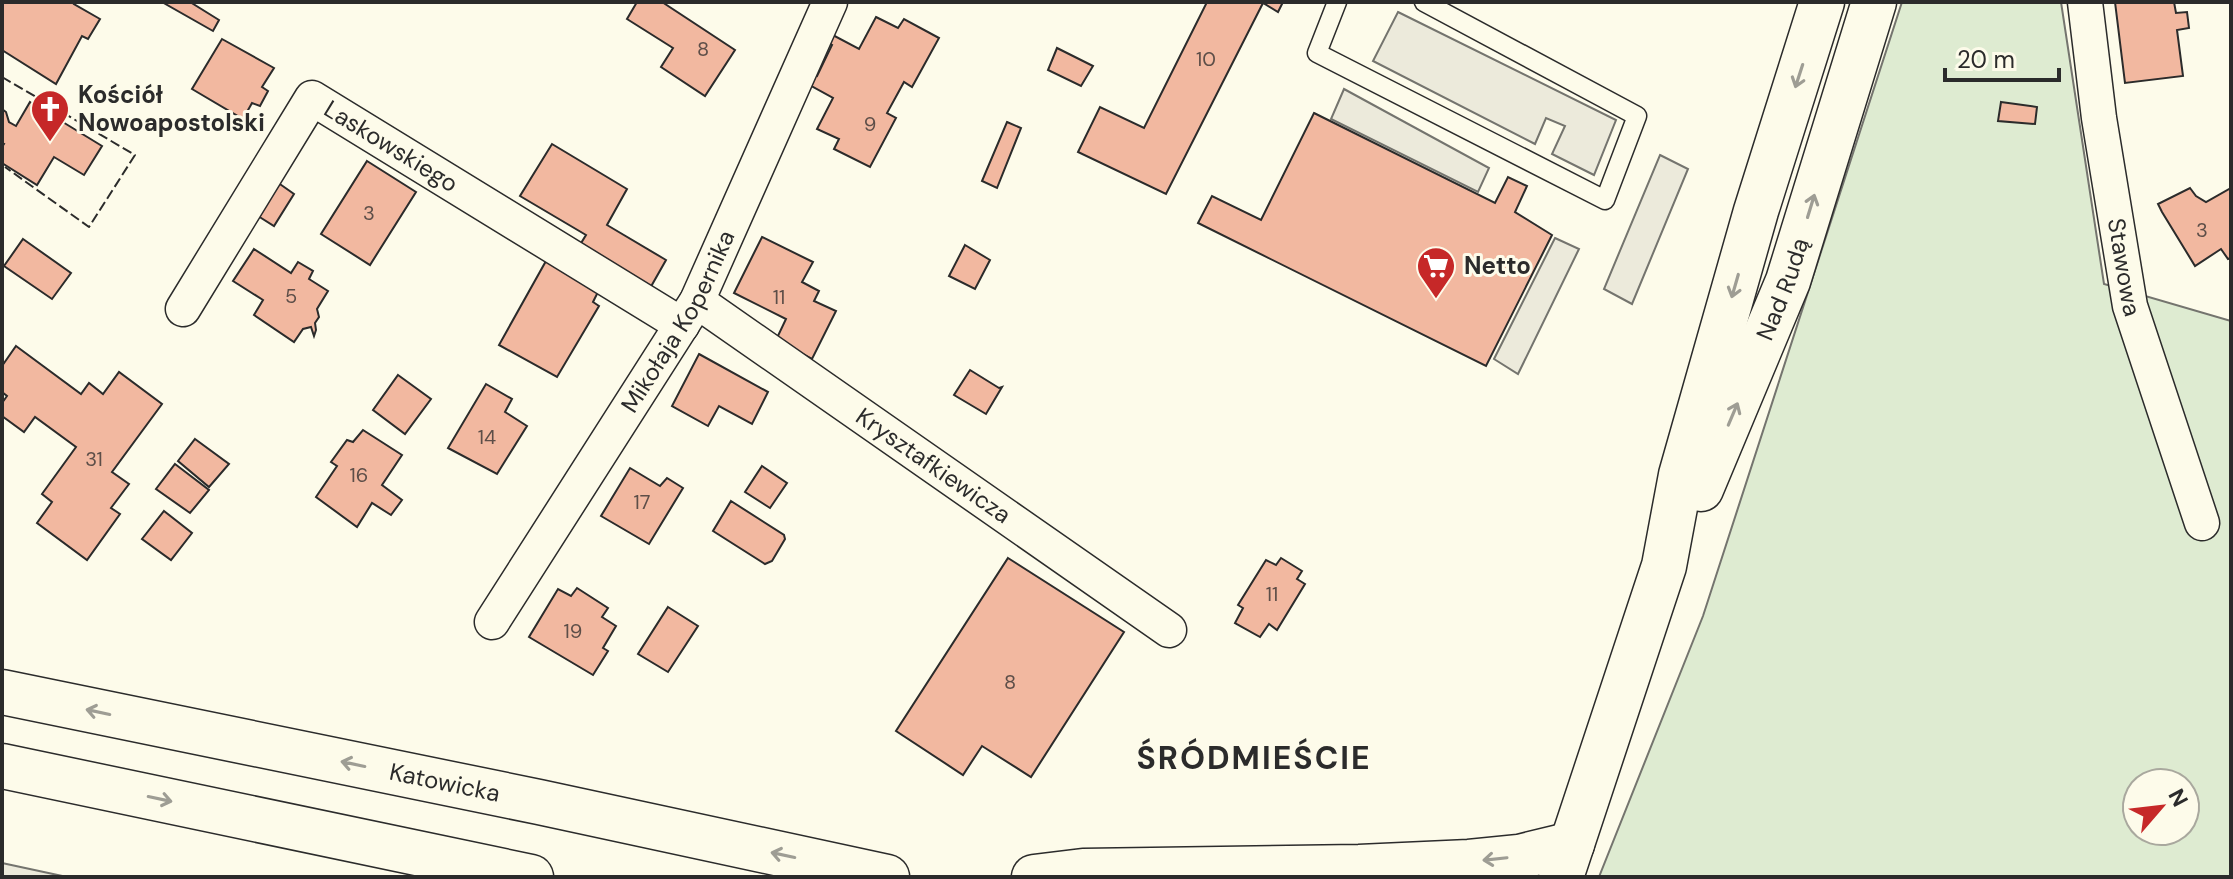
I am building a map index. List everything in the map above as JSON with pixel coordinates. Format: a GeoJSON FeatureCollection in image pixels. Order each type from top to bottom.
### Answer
{"type":"FeatureCollection","features":[{"type":"Feature","properties":{"kind":"main road","name":"Nad Rudą"},"geometry":{"type":"LineString","coordinates":[[1664,566],[1681,475],[1756,211],[1822,2]]}},
{"type":"Feature","properties":{"kind":"main road","name":"Nad Rudą"},"geometry":{"type":"LineString","coordinates":[[1566,861],[1664,566],[1703,486],[1788,281],[1874,2]]}},
{"type":"Feature","properties":{"kind":"main road","name":"Katowicka"},"geometry":{"type":"LineString","coordinates":[[2,692],[887,877]]}},
{"type":"Feature","properties":{"kind":"main road"},"geometry":{"type":"LineString","coordinates":[[2,766],[531,877]]}},
{"type":"Feature","properties":{"kind":"main road"},"geometry":{"type":"LineString","coordinates":[[1034,877],[1083,871],[1359,867],[1519,857],[1566,861]]}},
{"type":"Feature","properties":{"kind":"street","name":"Mikołaja Kopernika"},"geometry":{"type":"LineString","coordinates":[[492,622],[689,313],[830,2]]}},
{"type":"Feature","properties":{"kind":"street","name":"Stawowa"},"geometry":{"type":"LineString","coordinates":[[2085,2],[2099,118],[2130,306],[2202,523]]}},
{"type":"Feature","properties":{"kind":"street","name":"Laskowskiego"},"geometry":{"type":"LineString","coordinates":[[183,309],[312,98],[689,313]]}},
{"type":"Feature","properties":{"kind":"street","name":"Krysztafkiewicza"},"geometry":{"type":"LineString","coordinates":[[689,313],[1169,630]]}},
{"type":"Feature","properties":{"kind":"lane"},"geometry":{"type":"LineString","coordinates":[[1337,2],[1317,53],[1605,200],[1637,116],[1424,2]]}},
{"type":"Feature","properties":{"kind":"green space"},"geometry":{"type":"Polygon","coordinates":[[[1902,2],[2061,2],[2104,284],[2231,321],[2231,877],[1599,877],[1703,616],[1902,2]]]}},
{"type":"Feature","properties":{"kind":"shaded area"},"geometry":{"type":"Polygon","coordinates":[[[1398,12],[1616,120],[1594,175],[1552,154],[1565,126],[1546,118],[1535,144],[1373,61],[1398,12]]]}},
{"type":"Feature","properties":{"kind":"shaded area"},"geometry":{"type":"Polygon","coordinates":[[[1344,89],[1489,168],[1478,192],[1331,119],[1344,89]]]}},
{"type":"Feature","properties":{"kind":"shaded area"},"geometry":{"type":"Polygon","coordinates":[[[1660,155],[1688,169],[1632,304],[1604,289],[1660,155]]]}},
{"type":"Feature","properties":{"kind":"shaded area"},"geometry":{"type":"Polygon","coordinates":[[[1555,238],[1579,249],[1518,374],[1494,359],[1555,238]]]}},
{"type":"Feature","properties":{"kind":"shaded area"},"geometry":{"type":"Polygon","coordinates":[[[2,863],[67,877],[2,877],[2,863]]]}},
{"type":"Feature","properties":{"kind":"building"},"geometry":{"type":"Polygon","coordinates":[[[2,2],[75,2],[100,19],[88,39],[82,36],[56,84],[2,50],[2,2]]]}},
{"type":"Feature","properties":{"kind":"building"},"geometry":{"type":"Polygon","coordinates":[[[162,2],[190,2],[219,20],[213,31],[162,2]]]}},
{"type":"Feature","properties":{"kind":"building"},"geometry":{"type":"Polygon","coordinates":[[[637,2],[662,2],[735,50],[705,96],[661,67],[673,48],[627,19],[637,2]]]}},
{"type":"Feature","properties":{"kind":"building"},"geometry":{"type":"Polygon","coordinates":[[[1207,2],[1283,2],[1278,12],[1263,3],[1166,194],[1078,152],[1100,107],[1144,128],[1207,2]]]}},
{"type":"Feature","properties":{"kind":"building"},"geometry":{"type":"Polygon","coordinates":[[[2115,2],[2174,2],[2176,13],[2187,12],[2189,28],[2177,30],[2183,76],[2125,83],[2115,2]]]}},
{"type":"Feature","properties":{"kind":"building"},"geometry":{"type":"Polygon","coordinates":[[[876,17],[898,28],[904,19],[939,38],[912,87],[904,82],[887,113],[896,118],[870,167],[834,149],[839,139],[817,129],[833,98],[806,83],[809,74],[817,76],[832,45],[826,42],[829,33],[859,49],[876,17]]]}},
{"type":"Feature","properties":{"kind":"building"},"geometry":{"type":"Polygon","coordinates":[[[222,39],[274,68],[262,87],[268,91],[260,106],[252,103],[243,119],[192,89],[222,39]]]}},
{"type":"Feature","properties":{"kind":"building"},"geometry":{"type":"Polygon","coordinates":[[[1057,48],[1093,66],[1081,86],[1048,70],[1057,48]]]}},
{"type":"Feature","properties":{"kind":"building","name":"Kościół Nowoapostolski"},"geometry":{"type":"Polygon","coordinates":[[[30,102],[102,146],[84,175],[54,157],[37,185],[2,163],[2,109],[9,122],[16,126],[30,102]]]}},
{"type":"Feature","properties":{"kind":"building"},"geometry":{"type":"Polygon","coordinates":[[[2001,102],[2037,107],[2035,124],[1998,121],[2001,102]]]}},
{"type":"Feature","properties":{"kind":"building","name":"Netto"},"geometry":{"type":"Polygon","coordinates":[[[1314,113],[1495,203],[1508,177],[1527,186],[1515,212],[1552,235],[1486,366],[1198,223],[1212,196],[1261,220],[1314,113]]]}},
{"type":"Feature","properties":{"kind":"building"},"geometry":{"type":"Polygon","coordinates":[[[1007,122],[1021,128],[997,188],[982,181],[1007,122]]]}},
{"type":"Feature","properties":{"kind":"building"},"geometry":{"type":"Polygon","coordinates":[[[552,144],[627,189],[607,225],[666,260],[649,290],[578,248],[586,235],[520,196],[552,144]]]}},
{"type":"Feature","properties":{"kind":"building"},"geometry":{"type":"Polygon","coordinates":[[[367,161],[416,192],[370,265],[321,234],[367,161]]]}},
{"type":"Feature","properties":{"kind":"building"},"geometry":{"type":"Polygon","coordinates":[[[277,182],[294,194],[274,226],[258,216],[277,182]]]}},
{"type":"Feature","properties":{"kind":"building"},"geometry":{"type":"Polygon","coordinates":[[[2190,188],[2206,202],[2231,188],[2231,258],[2228,259],[2221,249],[2195,266],[2162,212],[2158,204],[2190,188]]]}},
{"type":"Feature","properties":{"kind":"building"},"geometry":{"type":"Polygon","coordinates":[[[762,237],[813,262],[802,282],[819,291],[814,301],[836,311],[812,359],[776,340],[786,319],[734,293],[762,237]]]}},
{"type":"Feature","properties":{"kind":"building"},"geometry":{"type":"Polygon","coordinates":[[[23,239],[71,273],[52,299],[4,266],[23,239]]]}},
{"type":"Feature","properties":{"kind":"building"},"geometry":{"type":"Polygon","coordinates":[[[965,245],[990,260],[975,289],[949,276],[965,245]]]}},
{"type":"Feature","properties":{"kind":"building"},"geometry":{"type":"Polygon","coordinates":[[[254,249],[291,273],[298,262],[313,271],[309,279],[328,291],[317,309],[319,317],[314,336],[311,327],[303,329],[294,342],[254,315],[263,300],[233,281],[254,249]]]}},
{"type":"Feature","properties":{"kind":"building"},"geometry":{"type":"Polygon","coordinates":[[[546,261],[598,292],[593,302],[599,306],[557,377],[499,345],[546,261]]]}},
{"type":"Feature","properties":{"kind":"building"},"geometry":{"type":"Polygon","coordinates":[[[16,346],[81,394],[89,383],[103,394],[119,372],[162,404],[112,472],[129,484],[111,508],[120,514],[87,560],[37,523],[52,502],[42,494],[76,447],[35,417],[24,432],[2,416],[2,403],[7,396],[2,392],[2,366],[16,346]]]}},
{"type":"Feature","properties":{"kind":"building"},"geometry":{"type":"Polygon","coordinates":[[[699,354],[768,392],[752,424],[719,406],[708,426],[672,406],[699,354]]]}},
{"type":"Feature","properties":{"kind":"building"},"geometry":{"type":"Polygon","coordinates":[[[970,370],[1002,387],[986,414],[954,395],[970,370]]]}},
{"type":"Feature","properties":{"kind":"building"},"geometry":{"type":"Polygon","coordinates":[[[398,375],[431,399],[405,434],[373,410],[398,375]]]}},
{"type":"Feature","properties":{"kind":"building"},"geometry":{"type":"Polygon","coordinates":[[[486,384],[512,399],[505,412],[527,426],[497,474],[448,448],[486,384]]]}},
{"type":"Feature","properties":{"kind":"building"},"geometry":{"type":"Polygon","coordinates":[[[363,430],[402,455],[382,485],[402,500],[391,515],[372,503],[357,527],[316,497],[337,466],[331,462],[347,440],[353,442],[363,430]]]}},
{"type":"Feature","properties":{"kind":"building"},"geometry":{"type":"Polygon","coordinates":[[[195,439],[229,464],[209,487],[178,461],[195,439]]]}},
{"type":"Feature","properties":{"kind":"building"},"geometry":{"type":"Polygon","coordinates":[[[175,464],[209,490],[190,513],[156,489],[175,464]]]}},
{"type":"Feature","properties":{"kind":"building"},"geometry":{"type":"Polygon","coordinates":[[[762,466],[787,483],[770,508],[745,492],[762,466]]]}},
{"type":"Feature","properties":{"kind":"building"},"geometry":{"type":"Polygon","coordinates":[[[630,468],[660,486],[667,478],[683,488],[649,544],[601,516],[630,468]]]}},
{"type":"Feature","properties":{"kind":"building"},"geometry":{"type":"Polygon","coordinates":[[[731,501],[784,535],[785,539],[772,561],[765,564],[713,531],[731,501]]]}},
{"type":"Feature","properties":{"kind":"building"},"geometry":{"type":"Polygon","coordinates":[[[164,511],[192,533],[171,560],[142,539],[164,511]]]}},
{"type":"Feature","properties":{"kind":"building"},"geometry":{"type":"Polygon","coordinates":[[[1008,558],[1124,632],[1031,777],[982,746],[963,775],[896,731],[1008,558]]]}},
{"type":"Feature","properties":{"kind":"building"},"geometry":{"type":"Polygon","coordinates":[[[1281,558],[1302,571],[1297,579],[1305,584],[1277,630],[1269,624],[1260,637],[1235,623],[1243,608],[1238,605],[1266,560],[1276,565],[1281,558]]]}},
{"type":"Feature","properties":{"kind":"building"},"geometry":{"type":"Polygon","coordinates":[[[577,588],[608,608],[602,617],[616,626],[603,648],[608,651],[593,675],[529,637],[558,589],[571,596],[577,588]]]}},
{"type":"Feature","properties":{"kind":"building"},"geometry":{"type":"Polygon","coordinates":[[[668,607],[698,626],[668,672],[638,654],[668,607]]]}},
{"type":"Feature","properties":{"kind":"fence"},"geometry":{"type":"LineString","coordinates":[[2,77],[135,155],[89,227],[5,167]]}},
{"type":"Feature","properties":{"kind":"place","name":"Kościół Nowoapostolski"},"geometry":{"type":"Point","coordinates":[50,143]}},
{"type":"Feature","properties":{"kind":"place","name":"Netto"},"geometry":{"type":"Point","coordinates":[1436,300]}},
{"type":"Feature","properties":{"kind":"district","name":"ŚRÓDMIEŚCIE"},"geometry":{"type":"Point","coordinates":[1254,758]}}]}
